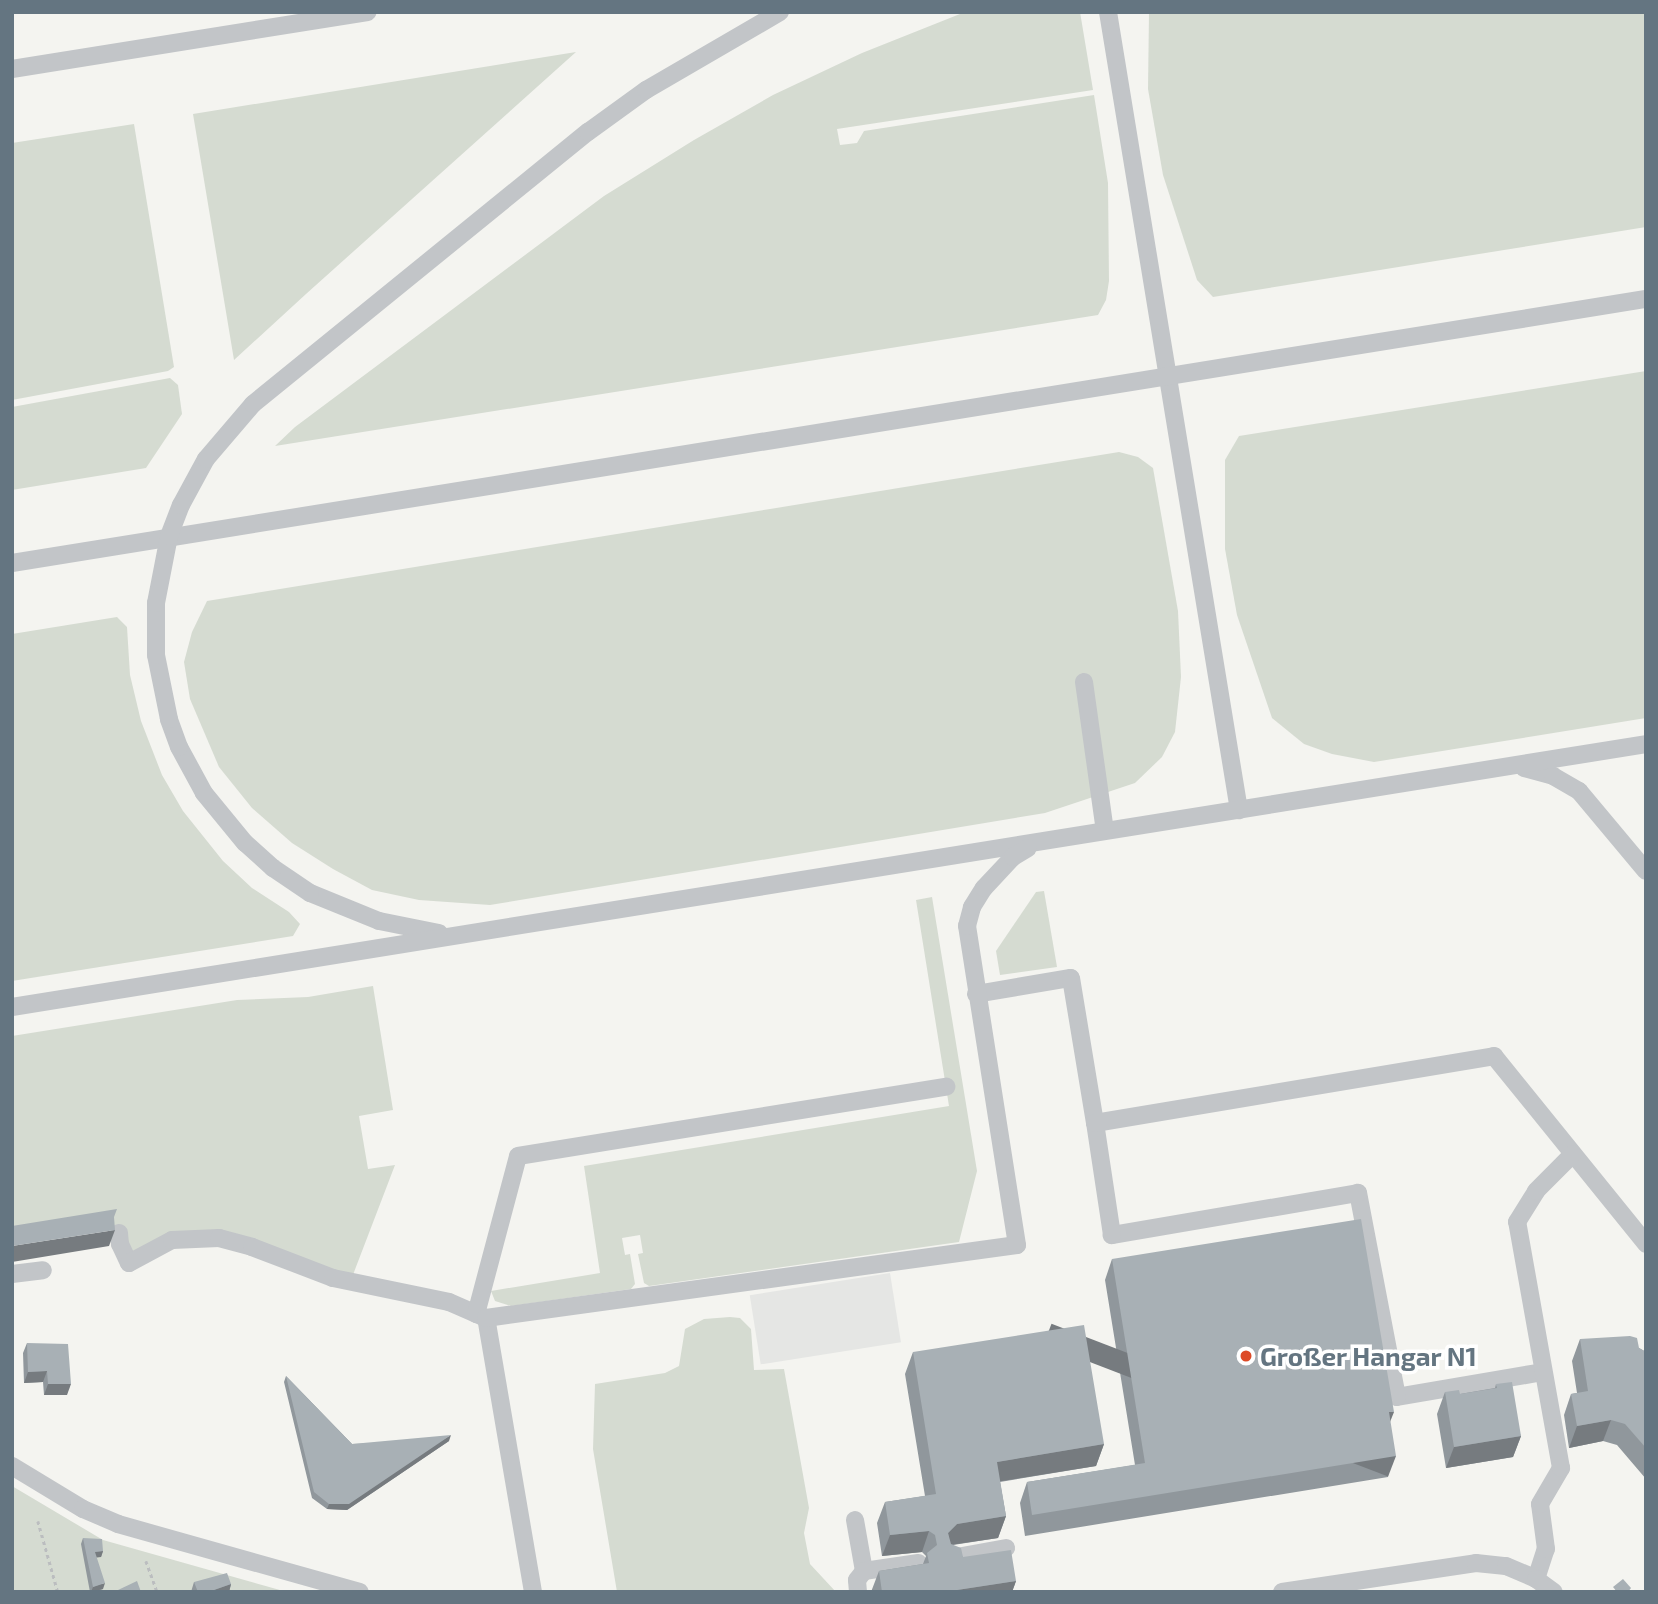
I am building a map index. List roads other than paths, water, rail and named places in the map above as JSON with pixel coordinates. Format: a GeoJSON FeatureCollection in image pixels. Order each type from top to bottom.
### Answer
{"type":"FeatureCollection","features":[{"type":"Feature","properties":{"kind":"lane"},"geometry":{"type":"LineString","coordinates":[[12,69],[367,12]]}},
{"type":"Feature","properties":{"kind":"lane"},"geometry":{"type":"LineString","coordinates":[[474,933],[408,929],[329,903],[273,868],[245,844],[214,808],[180,747],[160,680],[156,645],[156,603],[169,536],[181,505],[206,459],[253,404],[588,132],[657,83],[780,12]]}},
{"type":"Feature","properties":{"kind":"lane"},"geometry":{"type":"LineString","coordinates":[[1108,12],[1239,810]]}},
{"type":"Feature","properties":{"kind":"lane"},"geometry":{"type":"LineString","coordinates":[[12,562],[1646,299]]}},
{"type":"Feature","properties":{"kind":"lane"},"geometry":{"type":"LineString","coordinates":[[1084,682],[1105,831]]}},
{"type":"Feature","properties":{"kind":"lane"},"geometry":{"type":"LineString","coordinates":[[12,1007],[1646,744]]}},
{"type":"Feature","properties":{"kind":"lane"},"geometry":{"type":"LineString","coordinates":[[1504,767],[1535,770],[1578,790],[1646,871]]}},
{"type":"Feature","properties":{"kind":"lane"},"geometry":{"type":"LineString","coordinates":[[119,1233],[120,1244],[129,1263],[172,1240],[219,1238],[252,1247],[333,1278],[449,1302],[481,1316],[1017,1244],[968,947],[967,926],[972,907],[996,873],[1013,857],[1048,841]]}},
{"type":"Feature","properties":{"kind":"lane"},"geometry":{"type":"LineString","coordinates":[[976,994],[1070,978],[1112,1235],[1358,1193],[1396,1397],[1543,1371]]}},
{"type":"Feature","properties":{"kind":"lane"},"geometry":{"type":"LineString","coordinates":[[1095,1123],[1494,1056],[1646,1244]]}},
{"type":"Feature","properties":{"kind":"lane"},"geometry":{"type":"LineString","coordinates":[[533,1592],[481,1316],[518,1157],[946,1087]]}},
{"type":"Feature","properties":{"kind":"lane"},"geometry":{"type":"LineString","coordinates":[[1536,1579],[1546,1549],[1540,1504],[1560,1468],[1517,1223],[1536,1191],[1573,1154]]}},
{"type":"Feature","properties":{"kind":"lane"},"geometry":{"type":"LineString","coordinates":[[12,1273],[43,1270]]}},
{"type":"Feature","properties":{"kind":"lane"},"geometry":{"type":"LineString","coordinates":[[12,1465],[83,1509],[118,1524],[360,1592]]}},
{"type":"Feature","properties":{"kind":"lane"},"geometry":{"type":"LineString","coordinates":[[855,1520],[864,1571]]}},
{"type":"Feature","properties":{"kind":"lane"},"geometry":{"type":"LineString","coordinates":[[951,1558],[1006,1548]]}},
{"type":"Feature","properties":{"kind":"lane"},"geometry":{"type":"LineString","coordinates":[[858,1592],[857,1580],[864,1571],[918,1563]]}},
{"type":"Feature","properties":{"kind":"lane"},"geometry":{"type":"LineString","coordinates":[[1282,1592],[1476,1563],[1506,1566],[1536,1579],[1554,1592]]}},
{"type":"Feature","properties":{"kind":"place","name":"Großer Hangar N1"},"geometry":{"type":"Point","coordinates":[1246,1356]}}]}
